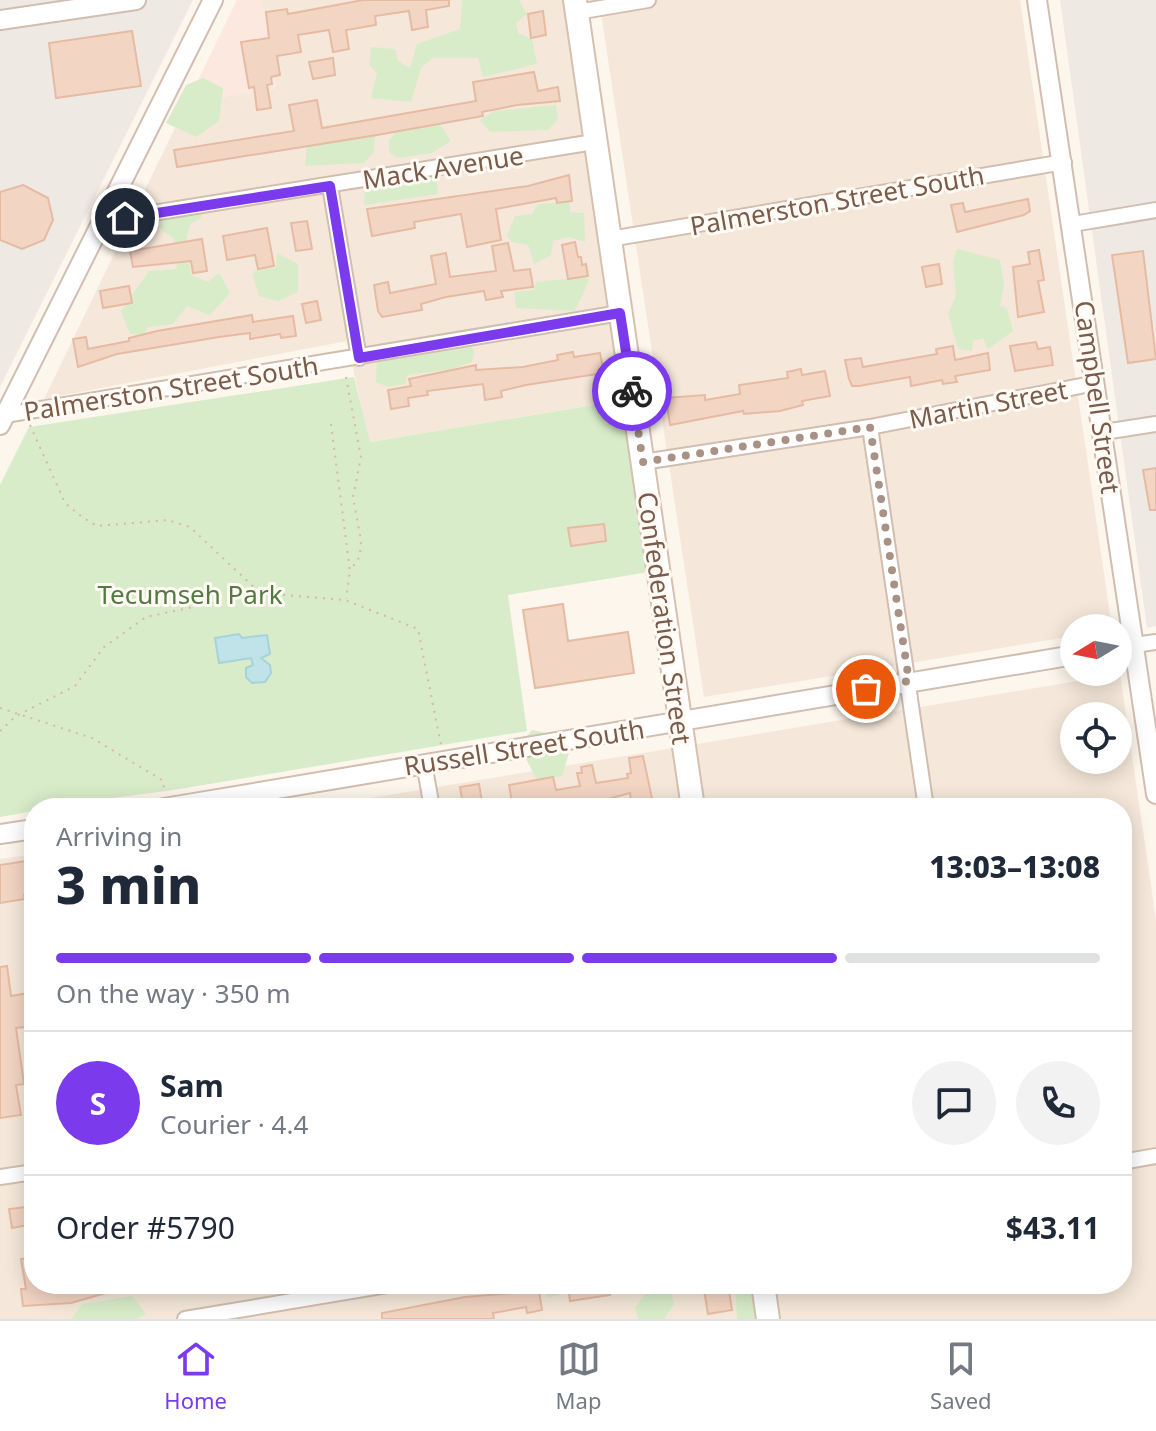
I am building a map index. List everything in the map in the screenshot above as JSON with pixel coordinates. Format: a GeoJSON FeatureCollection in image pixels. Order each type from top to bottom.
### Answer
{"type":"FeatureCollection","features":[{"type":"Feature","properties":{"kind":"main road","name":"Confederation Street"},"geometry":{"type":"LineString","coordinates":[[576,6],[692,798]]}},
{"type":"Feature","properties":{"kind":"main road"},"geometry":{"type":"LineString","coordinates":[[764,1294],[768,1319]]}},
{"type":"Feature","properties":{"kind":"street"},"geometry":{"type":"LineString","coordinates":[[0,20],[38,7],[136,0]]}},
{"type":"Feature","properties":{"kind":"street"},"geometry":{"type":"LineString","coordinates":[[2,420],[213,0]]}},
{"type":"Feature","properties":{"kind":"street"},"geometry":{"type":"LineString","coordinates":[[576,6],[648,0]]}},
{"type":"Feature","properties":{"kind":"street","name":"Campbell Street"},"geometry":{"type":"LineString","coordinates":[[1037,0],[1104,432],[1123,614]]}},
{"type":"Feature","properties":{"kind":"street","name":"Mack Avenue"},"geometry":{"type":"LineString","coordinates":[[103,221],[594,142]]}},
{"type":"Feature","properties":{"kind":"street","name":"Palmerston Street South"},"geometry":{"type":"LineString","coordinates":[[610,239],[1064,162]]}},
{"type":"Feature","properties":{"kind":"street"},"geometry":{"type":"LineString","coordinates":[[330,186],[359,358]]}},
{"type":"Feature","properties":{"kind":"street"},"geometry":{"type":"LineString","coordinates":[[1073,224],[1156,210]]}},
{"type":"Feature","properties":{"kind":"street","name":"Palmerston Street South"},"geometry":{"type":"LineString","coordinates":[[2,420],[620,313]]}},
{"type":"Feature","properties":{"kind":"street","name":"Martin Street"},"geometry":{"type":"LineString","coordinates":[[643,462],[870,427],[1096,383]]}},
{"type":"Feature","properties":{"kind":"street"},"geometry":{"type":"LineString","coordinates":[[1104,432],[1156,424]]}},
{"type":"Feature","properties":{"kind":"street"},"geometry":{"type":"LineString","coordinates":[[870,427],[925,798]]}},
{"type":"Feature","properties":{"kind":"street"},"geometry":{"type":"LineString","coordinates":[[1132,645],[1156,642]]}},
{"type":"Feature","properties":{"kind":"street","name":"Russell Street South"},"geometry":{"type":"LineString","coordinates":[[225,798],[1060,657]]}},
{"type":"Feature","properties":{"kind":"street","name":"Campbell Street"},"geometry":{"type":"LineString","coordinates":[[1132,676],[1156,794]]}},
{"type":"Feature","properties":{"kind":"street"},"geometry":{"type":"LineString","coordinates":[[424,763],[430,798]]}},
{"type":"Feature","properties":{"kind":"street"},"geometry":{"type":"LineString","coordinates":[[0,834],[24,830]]}},
{"type":"Feature","properties":{"kind":"street"},"geometry":{"type":"LineString","coordinates":[[1132,1160],[1156,1156]]}},
{"type":"Feature","properties":{"kind":"street"},"geometry":{"type":"LineString","coordinates":[[0,1177],[24,1173]]}},
{"type":"Feature","properties":{"kind":"street"},"geometry":{"type":"LineString","coordinates":[[185,1319],[334,1294]]}},
{"type":"Feature","properties":{"kind":"path"},"geometry":{"type":"LineString","coordinates":[[346,377],[361,457],[353,497],[361,540],[360,556],[350,571]]}},
{"type":"Feature","properties":{"kind":"path"},"geometry":{"type":"LineString","coordinates":[[30,424],[65,503],[82,517],[97,526],[168,520],[190,527],[260,593]]}},
{"type":"Feature","properties":{"kind":"path"},"geometry":{"type":"LineString","coordinates":[[331,424],[350,571],[345,600]]}},
{"type":"Feature","properties":{"kind":"path"},"geometry":{"type":"LineString","coordinates":[[0,731],[16,716],[75,686],[104,647],[146,617],[260,593],[345,600],[418,629],[444,760]]}},
{"type":"Feature","properties":{"kind":"path"},"geometry":{"type":"LineString","coordinates":[[0,708],[16,716],[92,738],[162,780],[166,798]]}},
{"type":"Feature","properties":{"kind":"shaded area"},"geometry":{"type":"Polygon","coordinates":[[[0,0],[193,0],[0,387],[0,0]]]}},
{"type":"Feature","properties":{"kind":"shaded area"},"geometry":{"type":"Polygon","coordinates":[[[237,0],[262,0],[276,88],[187,103],[237,0]]]}},
{"type":"Feature","properties":{"kind":"shaded area"},"geometry":{"type":"Polygon","coordinates":[[[262,0],[565,0],[624,400],[369,442],[347,341],[44,399],[187,103],[276,88],[262,0]]]}},
{"type":"Feature","properties":{"kind":"shaded area"},"geometry":{"type":"Polygon","coordinates":[[[599,0],[1020,0],[1110,614],[1060,614],[1060,638],[704,697],[599,0]]]}},
{"type":"Feature","properties":{"kind":"shaded area"},"geometry":{"type":"Polygon","coordinates":[[[1060,0],[1156,0],[1156,626],[1147,628],[1060,0]]]}},
{"type":"Feature","properties":{"kind":"shaded area"},"geometry":{"type":"Polygon","coordinates":[[[1060,684],[1122,686],[1124,702],[1060,702],[1060,774],[1132,774],[1132,756],[1156,919],[1156,1319],[0,1319],[0,859],[24,855],[24,1294],[1132,1294],[1132,798],[370,798],[1060,684]]]}},
{"type":"Feature","properties":{"kind":"green space"},"geometry":{"type":"Polygon","coordinates":[[[462,0],[519,0],[527,14],[516,23],[518,33],[532,39],[537,64],[483,77],[478,58],[433,58],[421,68],[411,102],[371,98],[377,73],[369,65],[371,47],[395,49],[398,61],[410,68],[417,44],[460,29],[462,0]]]}},
{"type":"Feature","properties":{"kind":"green space"},"geometry":{"type":"Polygon","coordinates":[[[203,78],[223,88],[219,121],[196,137],[166,123],[186,85],[203,78]]]}},
{"type":"Feature","properties":{"kind":"green space"},"geometry":{"type":"Polygon","coordinates":[[[556,105],[558,119],[548,130],[490,132],[480,120],[494,111],[556,105]]]}},
{"type":"Feature","properties":{"kind":"green space"},"geometry":{"type":"Polygon","coordinates":[[[440,124],[451,141],[432,153],[398,158],[389,152],[389,140],[396,132],[440,124]]]}},
{"type":"Feature","properties":{"kind":"green space"},"geometry":{"type":"Polygon","coordinates":[[[375,136],[374,152],[364,163],[305,166],[307,146],[375,136]]]}},
{"type":"Feature","properties":{"kind":"green space"},"geometry":{"type":"Polygon","coordinates":[[[436,171],[438,194],[364,205],[365,182],[436,171]]]}},
{"type":"Feature","properties":{"kind":"green space"},"geometry":{"type":"Polygon","coordinates":[[[570,202],[570,212],[584,213],[585,242],[569,237],[553,241],[551,255],[534,264],[528,245],[512,242],[507,236],[515,216],[532,214],[538,204],[570,202]]]}},
{"type":"Feature","properties":{"kind":"green space"},"geometry":{"type":"Polygon","coordinates":[[[165,210],[202,211],[201,218],[190,224],[186,241],[191,275],[208,282],[219,273],[230,293],[210,315],[187,306],[173,324],[148,327],[144,335],[130,334],[121,311],[149,271],[177,269],[174,239],[159,227],[165,210]]]}},
{"type":"Feature","properties":{"kind":"green space"},"geometry":{"type":"Polygon","coordinates":[[[957,249],[1000,260],[1004,285],[1000,306],[1007,308],[1013,331],[988,349],[983,338],[973,341],[972,351],[958,349],[948,314],[956,295],[953,262],[957,249]]]}},
{"type":"Feature","properties":{"kind":"green space"},"geometry":{"type":"Polygon","coordinates":[[[277,253],[298,264],[298,292],[278,301],[259,296],[252,274],[256,270],[276,268],[277,253]]]}},
{"type":"Feature","properties":{"kind":"green space"},"geometry":{"type":"Polygon","coordinates":[[[586,277],[589,280],[575,311],[516,308],[514,292],[534,290],[536,282],[586,277]]]}},
{"type":"Feature","properties":{"kind":"green space"},"geometry":{"type":"Polygon","coordinates":[[[470,342],[474,352],[472,362],[451,369],[408,375],[405,384],[388,387],[376,382],[377,351],[389,350],[399,360],[407,345],[470,342]]]}},
{"type":"Feature","properties":{"kind":"green space","name":"Tecumseh Park"},"geometry":{"type":"Polygon","coordinates":[[[354,377],[370,442],[624,400],[649,572],[508,595],[527,731],[167,791],[112,798],[24,798],[24,813],[0,817],[0,485],[29,427],[354,377]]]}},
{"type":"Feature","properties":{"kind":"green space"},"geometry":{"type":"Polygon","coordinates":[[[532,730],[560,736],[569,753],[562,776],[538,782],[525,757],[524,740],[532,730]]]}},
{"type":"Feature","properties":{"kind":"green space"},"geometry":{"type":"Polygon","coordinates":[[[646,1294],[672,1294],[674,1304],[664,1319],[638,1319],[635,1308],[646,1294]]]}},
{"type":"Feature","properties":{"kind":"green space"},"geometry":{"type":"Polygon","coordinates":[[[736,1294],[760,1294],[763,1319],[737,1319],[736,1294]]]}},
{"type":"Feature","properties":{"kind":"green space"},"geometry":{"type":"Polygon","coordinates":[[[132,1296],[146,1314],[136,1319],[71,1319],[82,1304],[132,1296]]]}},
{"type":"Feature","properties":{"kind":"water"},"geometry":{"type":"Polygon","coordinates":[[[239,634],[242,638],[267,635],[270,654],[261,658],[270,665],[271,673],[265,682],[252,683],[246,677],[246,668],[253,665],[251,658],[219,663],[215,638],[239,634]]]}},
{"type":"Feature","properties":{"kind":"building"},"geometry":{"type":"Polygon","coordinates":[[[363,0],[449,0],[449,6],[426,10],[428,27],[412,30],[409,11],[375,16],[376,25],[346,30],[349,49],[333,52],[329,30],[298,35],[301,52],[277,56],[280,75],[271,77],[272,84],[267,85],[271,108],[257,110],[254,87],[249,88],[241,42],[269,38],[266,12],[287,9],[288,14],[363,0]]]}},
{"type":"Feature","properties":{"kind":"building"},"geometry":{"type":"Polygon","coordinates":[[[543,11],[546,35],[531,38],[528,14],[543,11]]]}},
{"type":"Feature","properties":{"kind":"building"},"geometry":{"type":"Polygon","coordinates":[[[132,31],[141,86],[56,98],[49,43],[132,31]]]}},
{"type":"Feature","properties":{"kind":"building"},"geometry":{"type":"Polygon","coordinates":[[[333,58],[335,75],[313,79],[309,62],[333,58]]]}},
{"type":"Feature","properties":{"kind":"building"},"geometry":{"type":"Polygon","coordinates":[[[534,72],[538,91],[558,87],[560,101],[517,105],[482,112],[483,116],[177,167],[174,150],[294,131],[289,105],[317,100],[322,128],[476,101],[473,82],[534,72]]]}},
{"type":"Feature","properties":{"kind":"building"},"geometry":{"type":"Polygon","coordinates":[[[569,175],[572,201],[557,203],[556,198],[496,209],[501,240],[467,247],[461,214],[414,222],[415,228],[372,236],[367,209],[528,186],[569,175]]]}},
{"type":"Feature","properties":{"kind":"building"},"geometry":{"type":"Polygon","coordinates":[[[23,185],[48,198],[53,220],[44,240],[22,249],[0,240],[0,192],[23,185]]]}},
{"type":"Feature","properties":{"kind":"building"},"geometry":{"type":"Polygon","coordinates":[[[1028,199],[1030,211],[1024,215],[957,232],[951,205],[963,203],[965,212],[1028,199]]]}},
{"type":"Feature","properties":{"kind":"building"},"geometry":{"type":"Polygon","coordinates":[[[307,221],[312,249],[296,251],[291,223],[307,221]]]}},
{"type":"Feature","properties":{"kind":"building"},"geometry":{"type":"Polygon","coordinates":[[[267,228],[274,266],[258,269],[255,255],[227,260],[223,236],[267,228]]]}},
{"type":"Feature","properties":{"kind":"building"},"geometry":{"type":"Polygon","coordinates":[[[202,239],[207,271],[193,273],[191,261],[133,267],[130,251],[202,239]]]}},
{"type":"Feature","properties":{"kind":"building"},"geometry":{"type":"Polygon","coordinates":[[[575,242],[578,257],[581,257],[582,265],[586,264],[588,276],[568,279],[562,245],[575,242]]]}},
{"type":"Feature","properties":{"kind":"building"},"geometry":{"type":"Polygon","coordinates":[[[508,243],[514,271],[530,269],[533,287],[501,291],[503,297],[486,300],[484,291],[446,297],[421,304],[422,310],[382,317],[378,311],[374,285],[388,282],[390,293],[436,284],[431,256],[446,253],[450,277],[496,271],[492,246],[508,243]]]}},
{"type":"Feature","properties":{"kind":"building"},"geometry":{"type":"Polygon","coordinates":[[[1039,250],[1044,280],[1038,281],[1044,312],[1018,317],[1013,267],[1030,264],[1028,252],[1039,250]]]}},
{"type":"Feature","properties":{"kind":"building"},"geometry":{"type":"Polygon","coordinates":[[[1143,251],[1156,359],[1128,363],[1112,255],[1143,251]]]}},
{"type":"Feature","properties":{"kind":"building"},"geometry":{"type":"Polygon","coordinates":[[[939,264],[942,284],[926,287],[922,267],[939,264]]]}},
{"type":"Feature","properties":{"kind":"building"},"geometry":{"type":"Polygon","coordinates":[[[129,286],[132,303],[103,308],[100,291],[129,286]]]}},
{"type":"Feature","properties":{"kind":"building"},"geometry":{"type":"Polygon","coordinates":[[[317,301],[321,320],[306,323],[302,304],[317,301]]]}},
{"type":"Feature","properties":{"kind":"building"},"geometry":{"type":"Polygon","coordinates":[[[252,315],[253,322],[293,316],[296,336],[281,338],[280,334],[250,339],[250,333],[219,337],[117,354],[78,367],[73,339],[86,337],[88,349],[129,341],[129,338],[157,331],[252,315]]]}},
{"type":"Feature","properties":{"kind":"building"},"geometry":{"type":"Polygon","coordinates":[[[1036,342],[1038,349],[1050,347],[1053,365],[1015,371],[1010,346],[1036,342]]]}},
{"type":"Feature","properties":{"kind":"building"},"geometry":{"type":"Polygon","coordinates":[[[953,346],[955,360],[988,353],[990,370],[955,376],[957,382],[943,384],[942,380],[911,386],[910,377],[852,386],[849,379],[845,360],[861,358],[863,367],[937,354],[936,349],[953,346]]]}},
{"type":"Feature","properties":{"kind":"building"},"geometry":{"type":"Polygon","coordinates":[[[573,352],[574,357],[600,353],[604,373],[526,385],[501,391],[502,397],[485,400],[483,384],[427,391],[428,395],[408,398],[409,406],[391,409],[388,390],[411,386],[409,379],[476,365],[476,370],[523,367],[558,360],[557,355],[573,352]]]}},
{"type":"Feature","properties":{"kind":"building"},"geometry":{"type":"Polygon","coordinates":[[[801,369],[802,375],[825,371],[830,396],[802,401],[803,405],[780,411],[744,414],[743,411],[670,425],[666,398],[705,395],[705,400],[740,394],[739,385],[788,378],[787,372],[801,369]]]}},
{"type":"Feature","properties":{"kind":"building"},"geometry":{"type":"Polygon","coordinates":[[[1156,468],[1156,510],[1150,510],[1143,470],[1156,468]]]}},
{"type":"Feature","properties":{"kind":"building"},"geometry":{"type":"Polygon","coordinates":[[[604,524],[606,541],[571,546],[568,528],[604,524]]]}},
{"type":"Feature","properties":{"kind":"building"},"geometry":{"type":"Polygon","coordinates":[[[563,604],[568,641],[628,632],[634,673],[535,688],[523,610],[563,604]]]}},
{"type":"Feature","properties":{"kind":"building"},"geometry":{"type":"Polygon","coordinates":[[[643,756],[652,798],[631,798],[630,793],[612,798],[511,798],[509,785],[553,777],[556,790],[580,786],[577,773],[582,773],[581,767],[592,765],[596,783],[628,778],[627,774],[631,773],[629,758],[643,756]]]}},
{"type":"Feature","properties":{"kind":"building"},"geometry":{"type":"Polygon","coordinates":[[[479,784],[481,798],[462,798],[460,787],[479,784]]]}},
{"type":"Feature","properties":{"kind":"building"},"geometry":{"type":"Polygon","coordinates":[[[24,861],[24,899],[0,903],[0,865],[24,861]]]}},
{"type":"Feature","properties":{"kind":"building"},"geometry":{"type":"Polygon","coordinates":[[[7,966],[11,996],[24,994],[24,1027],[16,1028],[24,1084],[16,1085],[21,1115],[0,1118],[0,967],[7,966]]]}},
{"type":"Feature","properties":{"kind":"building"},"geometry":{"type":"Polygon","coordinates":[[[24,1207],[24,1226],[12,1228],[9,1209],[24,1207]]]}},
{"type":"Feature","properties":{"kind":"building"},"geometry":{"type":"Polygon","coordinates":[[[21,1289],[24,1289],[24,1294],[102,1294],[71,1303],[23,1306],[21,1289]]]}},
{"type":"Feature","properties":{"kind":"building"},"geometry":{"type":"Polygon","coordinates":[[[539,1294],[542,1310],[527,1313],[526,1307],[493,1313],[494,1319],[382,1319],[382,1313],[465,1297],[539,1294]]]}},
{"type":"Feature","properties":{"kind":"building"},"geometry":{"type":"Polygon","coordinates":[[[569,1294],[610,1295],[570,1301],[569,1294]]]}},
{"type":"Feature","properties":{"kind":"building"},"geometry":{"type":"Polygon","coordinates":[[[705,1294],[730,1294],[732,1310],[708,1314],[705,1294]]]}},
{"type":"Feature","properties":{"kind":"way so far"},"geometry":{"type":"LineString","coordinates":[[632,391],[643,462],[870,427],[909,681],[866,689]]}},
{"type":"Feature","properties":{"kind":"route"},"geometry":{"type":"LineString","coordinates":[[125,218],[330,186],[359,358],[620,313],[632,391]]}}]}
